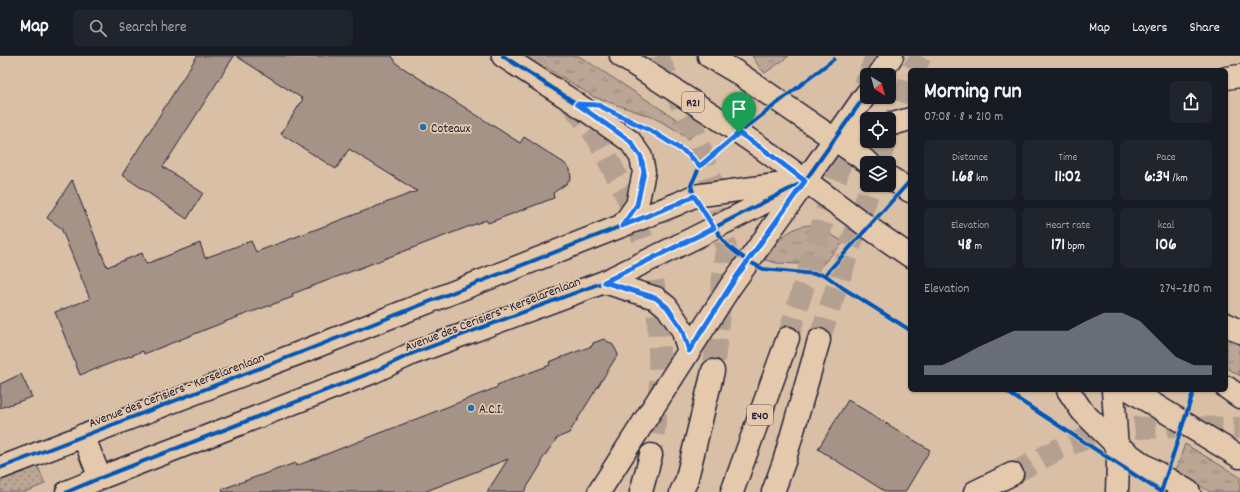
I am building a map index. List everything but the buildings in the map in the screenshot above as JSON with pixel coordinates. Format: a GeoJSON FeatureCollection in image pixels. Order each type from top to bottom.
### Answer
{"type":"FeatureCollection","features":[{"type":"Feature","properties":{"kind":"main road"},"geometry":{"type":"LineString","coordinates":[[503,56],[577,104],[630,141],[641,157],[644,172],[637,205],[622,226]]}},
{"type":"Feature","properties":{"kind":"main road","name":"R21"},"geometry":{"type":"LineString","coordinates":[[621,56],[763,149],[878,235],[908,255]]}},
{"type":"Feature","properties":{"kind":"main road"},"geometry":{"type":"LineString","coordinates":[[710,56],[736,64],[835,140],[860,157]]}},
{"type":"Feature","properties":{"kind":"main road"},"geometry":{"type":"LineString","coordinates":[[884,68],[892,56]]}},
{"type":"Feature","properties":{"kind":"main road"},"geometry":{"type":"LineString","coordinates":[[1228,78],[1240,76]]}},
{"type":"Feature","properties":{"kind":"main road"},"geometry":{"type":"LineString","coordinates":[[599,492],[737,276],[860,103]]}},
{"type":"Feature","properties":{"kind":"main road"},"geometry":{"type":"LineString","coordinates":[[896,123],[908,120]]}},
{"type":"Feature","properties":{"kind":"main road"},"geometry":{"type":"LineString","coordinates":[[835,140],[860,133]]}},
{"type":"Feature","properties":{"kind":"main road","name":"Avenue des Cerisiers - Kerselarenlaan"},"geometry":{"type":"LineString","coordinates":[[0,468],[307,350],[622,226],[694,196],[805,181]]}},
{"type":"Feature","properties":{"kind":"main road","name":"Avenue des Cerisiers - Kerselarenlaan"},"geometry":{"type":"LineString","coordinates":[[68,492],[100,478],[366,375],[410,354],[604,282],[805,181]]}},
{"type":"Feature","properties":{"kind":"main road"},"geometry":{"type":"LineString","coordinates":[[896,182],[908,190]]}},
{"type":"Feature","properties":{"kind":"main road"},"geometry":{"type":"LineString","coordinates":[[604,282],[656,298],[667,307],[682,329],[689,351]]}},
{"type":"Feature","properties":{"kind":"main road"},"geometry":{"type":"LineString","coordinates":[[1228,325],[1240,332]]}},
{"type":"Feature","properties":{"kind":"main road","name":"E40"},"geometry":{"type":"LineString","coordinates":[[732,492],[788,338]]}},
{"type":"Feature","properties":{"kind":"main road"},"geometry":{"type":"LineString","coordinates":[[773,492],[784,462],[819,340]]}},
{"type":"Feature","properties":{"kind":"main road"},"geometry":{"type":"LineString","coordinates":[[681,492],[686,482],[713,371]]}},
{"type":"Feature","properties":{"kind":"main road"},"geometry":{"type":"LineString","coordinates":[[1228,388],[1240,396]]}},
{"type":"Feature","properties":{"kind":"main road"},"geometry":{"type":"LineString","coordinates":[[1069,392],[1082,410],[1116,445],[1144,465],[1186,491]]}},
{"type":"Feature","properties":{"kind":"main road"},"geometry":{"type":"LineString","coordinates":[[1113,392],[1118,464],[1117,492]]}},
{"type":"Feature","properties":{"kind":"main road"},"geometry":{"type":"LineString","coordinates":[[1133,392],[1240,457]]}},
{"type":"Feature","properties":{"kind":"main road","name":"Avenue des Cerisiers - Kerselarenlaan"},"geometry":{"type":"LineString","coordinates":[[83,435],[100,478]]}},
{"type":"Feature","properties":{"kind":"main road"},"geometry":{"type":"LineString","coordinates":[[641,492],[651,456]]}},
{"type":"Feature","properties":{"kind":"main road"},"geometry":{"type":"LineString","coordinates":[[975,492],[1012,474]]}},
{"type":"Feature","properties":{"kind":"green space"},"geometry":{"type":"Polygon","coordinates":[[[528,56],[579,56],[696,133],[688,139],[671,127],[652,117],[594,97],[528,56]]]}},
{"type":"Feature","properties":{"kind":"green space"},"geometry":{"type":"Polygon","coordinates":[[[752,56],[789,56],[765,73],[752,56]]]}},
{"type":"Feature","properties":{"kind":"green space"},"geometry":{"type":"Polygon","coordinates":[[[809,225],[818,227],[844,242],[822,265],[777,263],[765,260],[778,242],[789,232],[802,226],[809,225]]]}},
{"type":"Feature","properties":{"kind":"green space"},"geometry":{"type":"Polygon","coordinates":[[[1228,335],[1240,343],[1240,376],[1228,368],[1228,335]]]}},
{"type":"Feature","properties":{"kind":"green space"},"geometry":{"type":"Polygon","coordinates":[[[1185,444],[1240,477],[1240,492],[1210,492],[1176,470],[1185,444]]]}},
{"type":"Feature","properties":{"kind":"green space"},"geometry":{"type":"Polygon","coordinates":[[[37,464],[45,484],[25,492],[0,492],[0,479],[37,464]]]}},
{"type":"Feature","properties":{"kind":"tunnel"},"geometry":{"type":"LineString","coordinates":[[525,56],[574,107],[597,137],[631,205],[651,263],[658,317],[660,384],[651,455]]}},
{"type":"Feature","properties":{"kind":"tunnel"},"geometry":{"type":"LineString","coordinates":[[657,56],[694,130],[717,198],[726,248],[713,371]]}},
{"type":"Feature","properties":{"kind":"tunnel"},"geometry":{"type":"LineString","coordinates":[[872,68],[876,56]]}},
{"type":"Feature","properties":{"kind":"tunnel"},"geometry":{"type":"LineString","coordinates":[[914,68],[921,56]]}},
{"type":"Feature","properties":{"kind":"tunnel"},"geometry":{"type":"LineString","coordinates":[[896,115],[908,84]]}},
{"type":"Feature","properties":{"kind":"tunnel"},"geometry":{"type":"LineString","coordinates":[[788,338],[860,99]]}},
{"type":"Feature","properties":{"kind":"tunnel"},"geometry":{"type":"LineString","coordinates":[[881,156],[883,148]]}},
{"type":"Feature","properties":{"kind":"tunnel"},"geometry":{"type":"LineString","coordinates":[[819,340],[869,192]]}},
{"type":"Feature","properties":{"kind":"tunnel"},"geometry":{"type":"LineString","coordinates":[[1012,474],[1057,450],[1099,433],[1135,428],[1240,428]]}},
{"type":"Feature","properties":{"kind":"cycle path"},"geometry":{"type":"LineString","coordinates":[[503,56],[577,104],[598,105],[655,133],[688,154],[700,166]]}},
{"type":"Feature","properties":{"kind":"cycle path"},"geometry":{"type":"LineString","coordinates":[[834,59],[739,133],[700,166],[691,185],[694,196],[724,242],[748,261],[763,269],[825,275],[908,329]]}},
{"type":"Feature","properties":{"kind":"cycle path"},"geometry":{"type":"LineString","coordinates":[[67,492],[373,372],[411,354],[604,282],[696,237],[805,181],[860,103]]}},
{"type":"Feature","properties":{"kind":"cycle path"},"geometry":{"type":"LineString","coordinates":[[825,275],[908,183]]}},
{"type":"Feature","properties":{"kind":"cycle path"},"geometry":{"type":"LineString","coordinates":[[0,468],[307,350],[694,196]]}},
{"type":"Feature","properties":{"kind":"cycle path"},"geometry":{"type":"LineString","coordinates":[[1007,392],[1161,492]]}},
{"type":"Feature","properties":{"kind":"cycle path"},"geometry":{"type":"LineString","coordinates":[[1161,492],[1193,392]]}},
{"type":"Feature","properties":{"kind":"place","name":"Coteaux"},"geometry":{"type":"Point","coordinates":[423,127]}},
{"type":"Feature","properties":{"kind":"place","name":"A.C.I."},"geometry":{"type":"Point","coordinates":[471,408]}},
{"type":"Feature","properties":{"kind":"route"},"geometry":{"type":"LineString","coordinates":[[577,104],[598,105],[655,133],[688,154],[700,166],[739,133],[805,181],[737,276],[689,351],[682,329],[667,307],[656,298],[604,282],[714,228],[694,196],[622,226],[637,205],[644,172],[641,157],[630,141],[577,104]]}}]}
